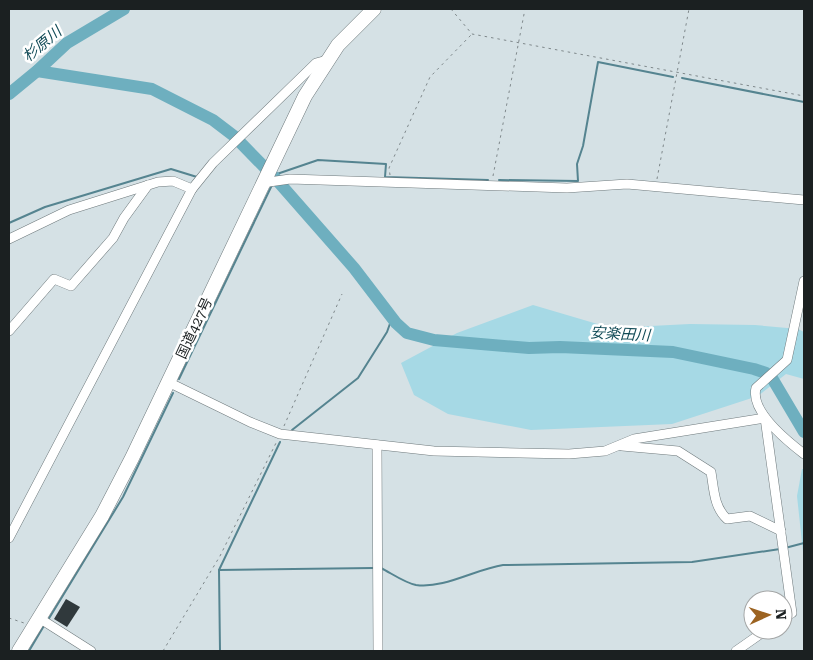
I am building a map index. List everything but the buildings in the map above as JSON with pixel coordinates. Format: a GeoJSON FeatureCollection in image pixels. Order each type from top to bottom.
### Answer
{"type":"FeatureCollection","features":[{"type":"Feature","properties":{"kind":"highway","name":"国道427号"},"geometry":{"type":"LineString","coordinates":[[19,651],[102,516],[270,177],[305,96],[338,45],[374,9]]}},
{"type":"Feature","properties":{"kind":"street"},"geometry":{"type":"LineString","coordinates":[[9,538],[192,189],[204,172],[316,63],[327,60]]}},
{"type":"Feature","properties":{"kind":"street"},"geometry":{"type":"LineString","coordinates":[[270,177],[567,188],[627,184],[804,200]]}},
{"type":"Feature","properties":{"kind":"street"},"geometry":{"type":"LineString","coordinates":[[9,239],[68,210],[148,185],[170,181],[192,189]]}},
{"type":"Feature","properties":{"kind":"street"},"geometry":{"type":"LineString","coordinates":[[9,331],[54,279],[70,286],[113,238],[124,218],[148,185]]}},
{"type":"Feature","properties":{"kind":"street"},"geometry":{"type":"LineString","coordinates":[[804,281],[787,360],[756,388],[756,402],[765,418],[804,454]]}},
{"type":"Feature","properties":{"kind":"street"},"geometry":{"type":"LineString","coordinates":[[168,382],[250,422],[280,434],[434,452],[569,454],[605,451],[634,439],[765,418]]}},
{"type":"Feature","properties":{"kind":"street"},"geometry":{"type":"LineString","coordinates":[[765,418],[789,590]]}},
{"type":"Feature","properties":{"kind":"street"},"geometry":{"type":"LineString","coordinates":[[377,446],[378,651]]}},
{"type":"Feature","properties":{"kind":"street"},"geometry":{"type":"LineString","coordinates":[[619,446],[678,451],[711,472],[715,501],[720,513],[727,519],[750,516],[781,531]]}},
{"type":"Feature","properties":{"kind":"street"},"geometry":{"type":"LineString","coordinates":[[36,622],[91,651]]}},
{"type":"Feature","properties":{"kind":"street"},"geometry":{"type":"LineString","coordinates":[[736,651],[752,640]]}},
{"type":"Feature","properties":{"kind":"path"},"geometry":{"type":"LineString","coordinates":[[451,9],[472,34],[804,96]]}},
{"type":"Feature","properties":{"kind":"path"},"geometry":{"type":"LineString","coordinates":[[492,185],[525,9]]}},
{"type":"Feature","properties":{"kind":"path"},"geometry":{"type":"LineString","coordinates":[[655,187],[689,9]]}},
{"type":"Feature","properties":{"kind":"path"},"geometry":{"type":"LineString","coordinates":[[390,175],[389,168],[430,76],[472,34]]}},
{"type":"Feature","properties":{"kind":"path"},"geometry":{"type":"LineString","coordinates":[[163,651],[220,556],[280,434],[342,294]]}},
{"type":"Feature","properties":{"kind":"path"},"geometry":{"type":"LineString","coordinates":[[9,618],[36,622]]}},
{"type":"Feature","properties":{"kind":"shaded area"},"geometry":{"type":"Polygon","coordinates":[[[533,305],[611,328],[690,324],[755,325],[798,329],[804,332],[804,379],[786,374],[758,396],[672,424],[531,430],[448,414],[414,395],[401,363],[457,333],[533,305]]]}},
{"type":"Feature","properties":{"kind":"shaded area"},"geometry":{"type":"Polygon","coordinates":[[[802,469],[804,469],[804,561],[797,496],[802,469]]]}},
{"type":"Feature","properties":{"kind":"waterway","name":"杉原川"},"geometry":{"type":"LineString","coordinates":[[9,94],[67,43],[124,9]]}},
{"type":"Feature","properties":{"kind":"waterway"},"geometry":{"type":"LineString","coordinates":[[499,180],[578,181],[577,164],[583,146],[598,62],[673,77]]}},
{"type":"Feature","properties":{"kind":"waterway","name":"安楽田川"},"geometry":{"type":"LineString","coordinates":[[37,71],[152,89],[213,120],[234,136],[275,178],[354,268],[396,323],[407,333],[434,340],[529,348],[560,347],[673,352],[754,369],[766,373],[772,378],[804,432]]}},
{"type":"Feature","properties":{"kind":"waterway"},"geometry":{"type":"LineString","coordinates":[[682,78],[804,102]]}},
{"type":"Feature","properties":{"kind":"waterway"},"geometry":{"type":"LineString","coordinates":[[274,175],[318,160],[386,164],[385,177],[488,180]]}},
{"type":"Feature","properties":{"kind":"waterway"},"geometry":{"type":"LineString","coordinates":[[9,223],[45,207],[171,169],[197,177]]}},
{"type":"Feature","properties":{"kind":"waterway"},"geometry":{"type":"LineString","coordinates":[[179,379],[272,185]]}},
{"type":"Feature","properties":{"kind":"waterway"},"geometry":{"type":"LineString","coordinates":[[292,430],[358,378],[387,332],[392,318]]}},
{"type":"Feature","properties":{"kind":"waterway"},"geometry":{"type":"LineString","coordinates":[[48,620],[123,497],[173,393]]}},
{"type":"Feature","properties":{"kind":"waterway"},"geometry":{"type":"LineString","coordinates":[[220,651],[219,570],[280,442]]}},
{"type":"Feature","properties":{"kind":"waterway"},"geometry":{"type":"LineString","coordinates":[[785,548],[804,543]]}},
{"type":"Feature","properties":{"kind":"waterway"},"geometry":{"type":"LineString","coordinates":[[381,568],[407,582],[416,585],[427,585],[438,584],[503,565],[692,562],[780,549]]}},
{"type":"Feature","properties":{"kind":"waterway"},"geometry":{"type":"LineString","coordinates":[[219,570],[373,568]]}},
{"type":"Feature","properties":{"kind":"waterway"},"geometry":{"type":"LineString","coordinates":[[29,651],[45,624]]}}]}
